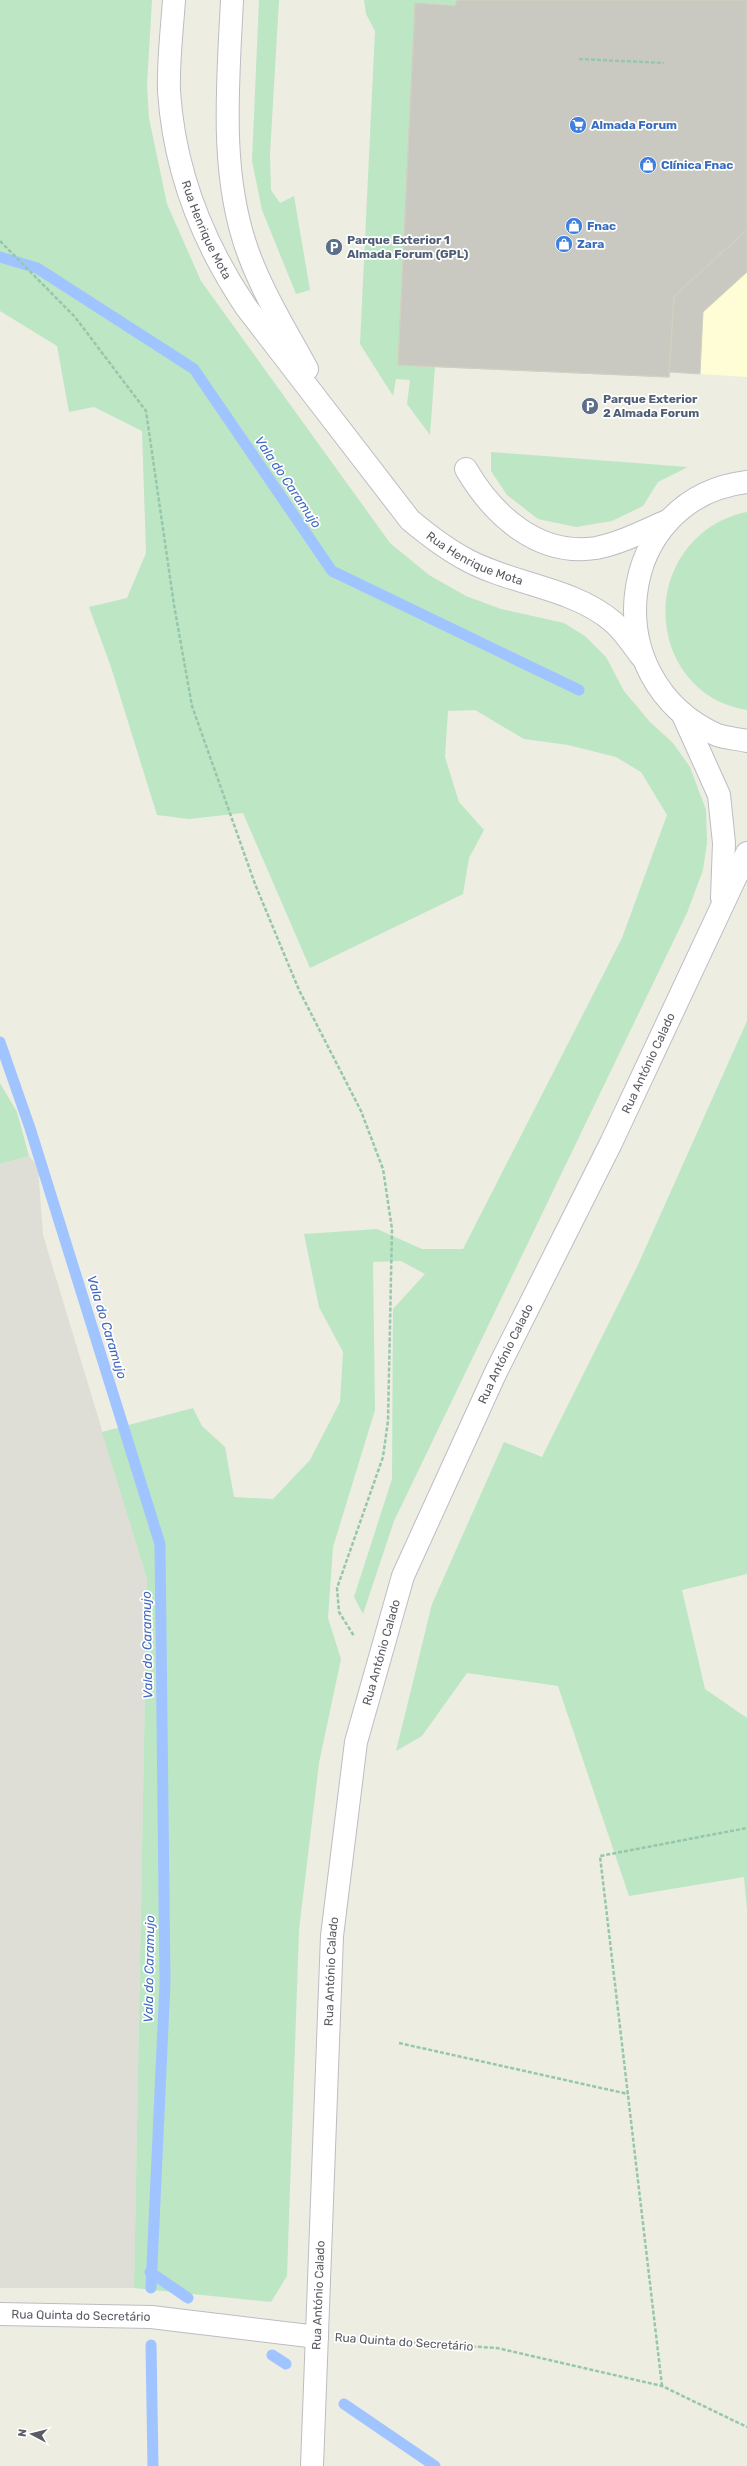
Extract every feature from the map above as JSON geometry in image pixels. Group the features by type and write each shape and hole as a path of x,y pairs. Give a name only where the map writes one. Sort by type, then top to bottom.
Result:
{"street":[{"name":"Rua Henrique Mota","path":"174,0 169,90 176,143 194,207 225,277 246,307 338,424 401,510 437,542 467,561 564,596 598,611 620,629 641,656"},
{"name":"Rua Henrique Mota","path":"232,0 228,93 230,159 234,200 241,230 250,256 273,306 338,424"},
{"path":"466,469 478,490 498,511 520,530 547,544 562,548 595,548 633,537 672,518 699,497 732,484 747,482"},
{"path":"672,518 653,542 636,584 634,622 641,656 660,691 682,715 718,735 747,741"},
{"name":"Rua António Calado","path":"682,715 719,795 724,843 721,908"},
{"name":"Rua António Calado","path":"312,2466 332,1936 356,1742 403,1576 485,1395 611,1143 747,853"},
{"name":"Rua Quinta do Secretário","path":"0,2314 151,2317 318,2337"}],"path":[{"path":"579,59 664,63"},
{"path":"0,241 75,317 146,411 174,605 192,706 255,884 299,990 362,1112 383,1169 392,1229 388,1421 383,1457 337,1588 339,1612 351,1634 381,1653"},
{"path":"662,2386 600,1856 747,1828"},
{"path":"399,2043 628,2094"},
{"name":"Rua Quinta do Secretário","path":"318,2337 497,2348 662,2386 747,2427"}],"shaded area":[{"path":"747,230 747,377 669,372"},
{"path":"29,1156 38,1167 43,1235 147,1579 134,2288 0,2288 0,1164"}],"green space":[{"path":"0,0 152,0 147,85 149,118 167,204 201,281 390,543 429,575 466,596 501,609 564,623 585,636 606,657 624,691 650,722 673,743 690,767 706,810 707,842 703,870 687,913 394,1521 363,1614 354,1597 392,1479 393,1309 425,1274 401,1261 373,1262 375,1410 333,1547 328,1618 341,1659 319,1763 299,1930 287,2276 271,2302 134,2288 147,1579 102,1432 193,1408 202,1426 225,1447 234,1497 273,1499 310,1460 340,1402 343,1352 319,1307 304,1234 377,1229 422,1249 463,1249 622,938 667,815 641,772 616,757 568,745 524,739 475,710 448,711 445,757 459,802 484,830 469,858 463,894 310,968 243,813 189,819 157,815 111,667 89,607 127,598 146,553 142,431 94,407 69,412 57,346 0,311"},
{"path":"259,0 279,0 270,154 271,190 280,203 294,196 310,290 296,294 262,210 252,161"},
{"path":"364,0 457,0 455,6 415,3 398,365 435,366 430,435 407,404 410,380 396,379 393,396 360,344 375,31 366,14"},
{"path":"491,452 688,467 658,482 643,506 612,521 576,527 538,519 507,495 491,471"},
{"path":"747,512 747,710 718,701 695,685 678,663 668,637 665,610 670,582 681,557 701,534 711,526 728,517"},
{"path":"747,1021 747,1574 682,1590 705,1689 747,1718 747,1909 744,1877 629,1896 558,1686 467,1673 422,1736 396,1751 432,1604 504,1442 542,1457 637,1267"},
{"path":"0,1083 17,1112 29,1156 0,1164"}],"building":[{"name":"Almada Forum","path":"457,0 747,0 747,230 674,296 669,377 398,365 415,3 455,6"},
{"name":"Almada Forum","path":"457,0 747,0 747,230 674,296 669,377 398,365 415,3 455,6"},
{"path":"747,230 747,272 703,312 700,374 669,372 674,296"}],"waterway":[{"name":"Vala do Caramujo","path":"0,257 37,268 194,369 332,571 579,690"},
{"name":"Vala do Caramujo","path":"0,1042 30,1128 160,1544 165,1983 151,2288"},
{"name":"Vala do Caramujo","path":"150,2272 188,2298"},
{"name":"Vala do Caramujo","path":"151,2345 153,2466"},
{"name":"Vala do Caramujo","path":"272,2355 286,2364"},
{"name":"Vala do Caramujo","path":"344,2404 435,2466"}],"place":[{"name":"Almada Forum","path":"578,125"},
{"name":"Clínica Fnac","path":"648,165"},
{"name":"Fnac","path":"574,226"},
{"name":"Zara","path":"564,244"},
{"name":"Parque Exterior 1 Almada Forum (GPL)","path":"334,247"},
{"name":"Parque Exterior 2 Almada Forum","path":"590,406"}]}
